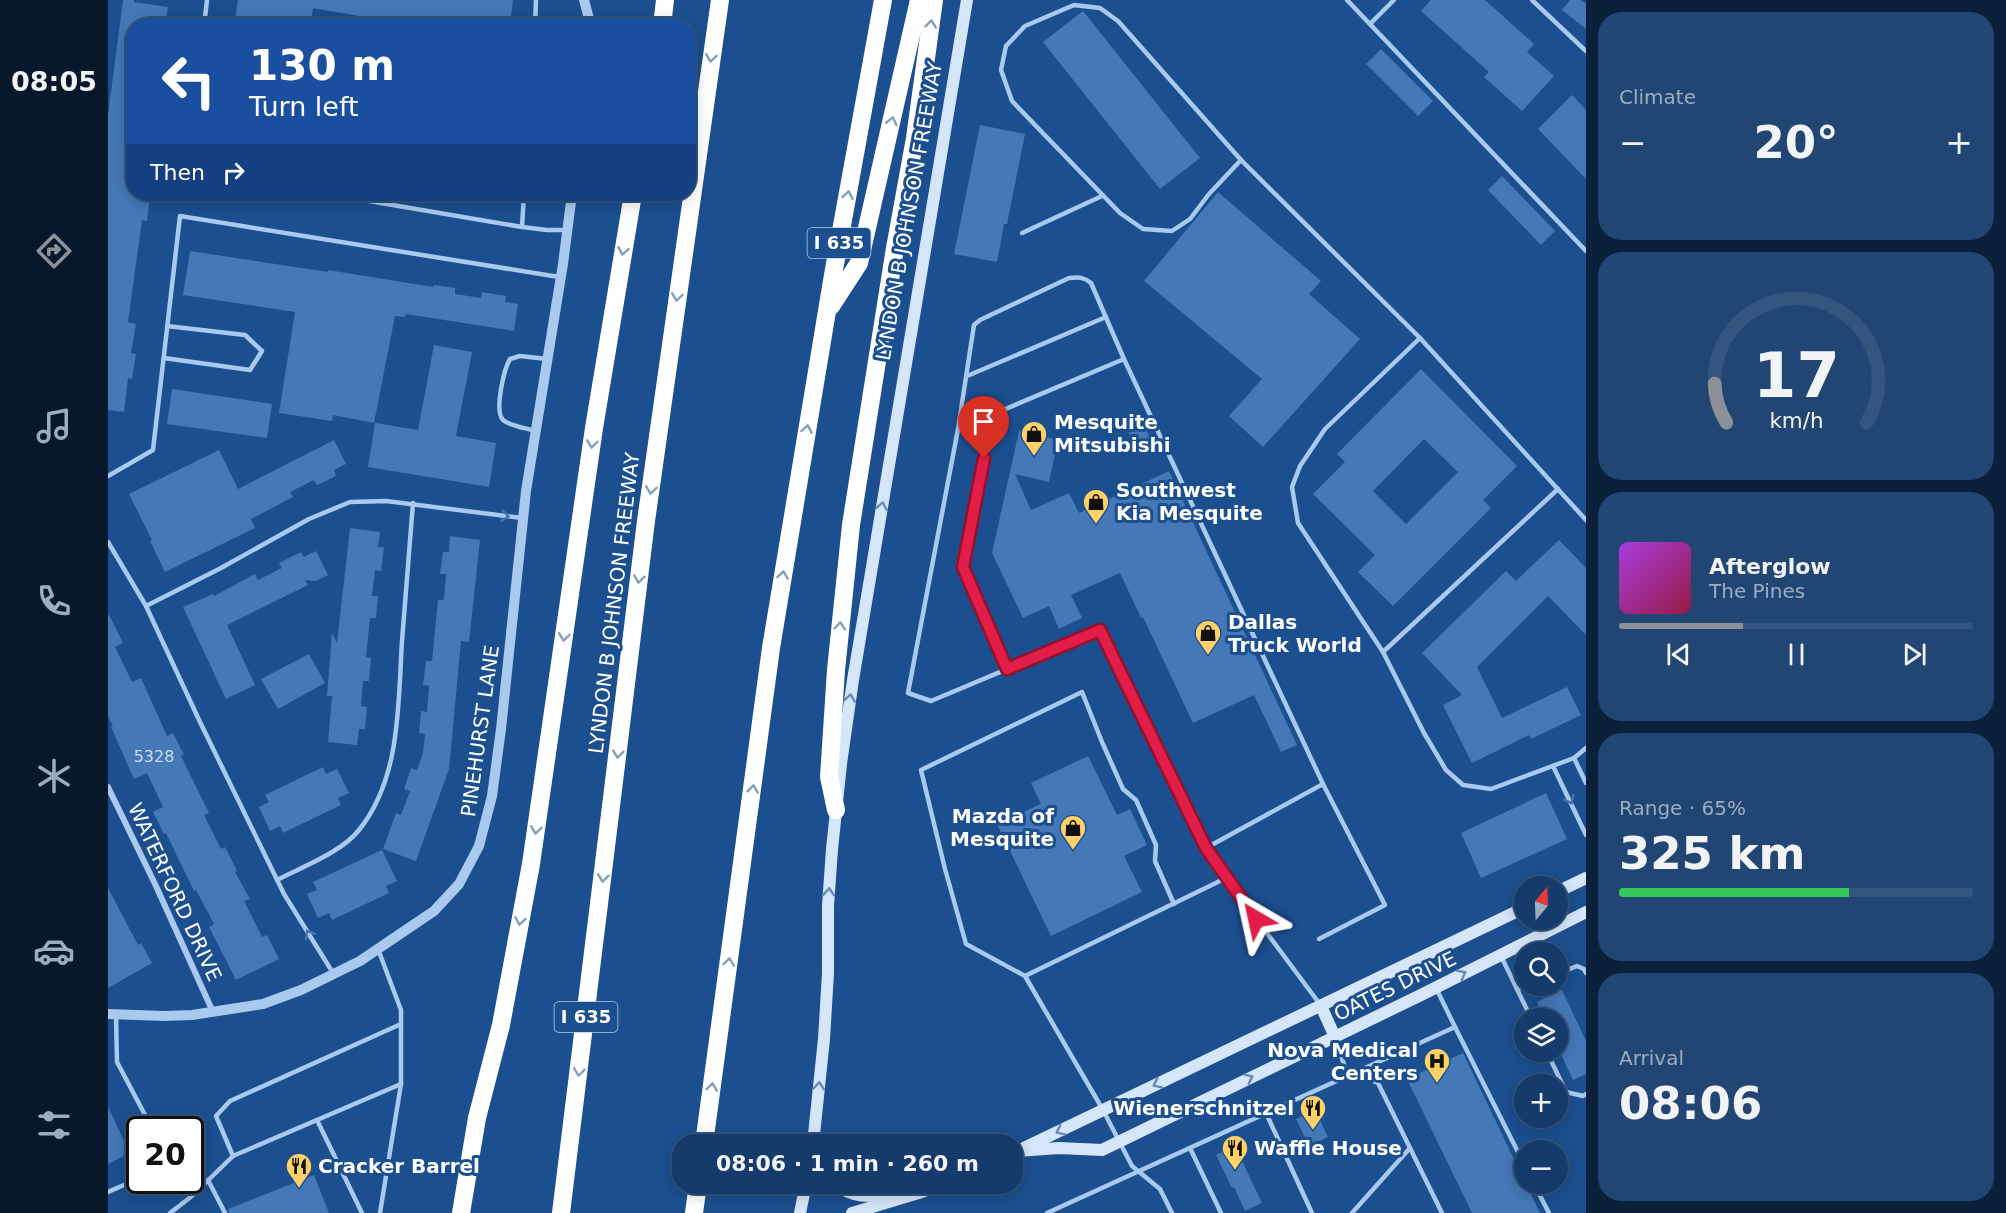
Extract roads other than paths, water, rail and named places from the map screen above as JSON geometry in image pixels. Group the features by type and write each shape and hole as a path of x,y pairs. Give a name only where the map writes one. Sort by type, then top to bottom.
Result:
{"highway":[{"path":"663,18 665,0"},
{"name":"LYNDON B JOHNSON FREEWAY","path":"696,163 720,0"},
{"name":"I 635","path":"705,1134 771,648 827,313 883,0"},
{"path":"827,313 859,263 919,0"},
{"path":"836,810 829,777 836,670 851,525 915,138 934,0"},
{"path":"461,1213 477,1118 501,1025 531,864 600,392 632,201"},
{"name":"LYNDON B JOHNSON FREEWAY","path":"561,1213 646,521 691,201"},
{"path":"694,1213 697,1194"}],"main road":[{"name":"LYNDON B JOHNSON FREEWAY","path":"814,1134 824,1039 828,973 828,906 836,810 853,680 967,0"},
{"path":"1568,887 1586,878"},
{"name":"OATES DRIVE","path":"1023,1151 1059,1148 1102,1150 1586,912"},
{"name":"OATES DRIVE","path":"1023,1148 1514,913"},
{"path":"1321,1006 1335,1037"},
{"path":"800,1213 804,1194"},
{"path":"853,1194 860,1197 897,1194"},
{"path":"852,1213 915,1194"}],"street":[{"path":"584,0 589,18"},
{"name":"PINEHURST LANE","path":"112,1014 164,1016 213,1012 262,1004 301,990 360,961 378,949 434,910 459,884 479,846 492,796 524,518 571,201"},
{"name":"WATERFORD DRIVE","path":"108,787 213,1012"}],"lane":[{"path":"205,18 207,0"},
{"path":"535,18 536,0"},
{"path":"1347,0 1586,251"},
{"path":"1370,24 1394,0"},
{"path":"1532,0 1586,51"},
{"path":"1241,160 1209,194 1190,219 1172,231 1143,229 1120,213 1012,101 1001,70 1006,46 1025,26 1074,5 1100,8 1118,21 1241,160 1420,338 1586,520"},
{"path":"1022,233 1102,195"},
{"path":"370,201 547,230 566,230"},
{"path":"522,226 524,201"},
{"path":"108,476 153,450 180,216 560,277"},
{"path":"1319,939 1385,905 1323,784 1124,359 1091,283 1086,278 1069,278 980,320 974,325 958,429 908,693 931,700 1100,630 1206,848 1321,1006"},
{"path":"967,376 1106,317"},
{"path":"164,358 250,370 262,351 246,335 167,326"},
{"path":"1420,338 1325,429 1300,466 1292,487 1298,523 1383,651 1424,733 1446,770 1463,785 1491,789 1574,759 1586,748"},
{"path":"536,431 501,418 499,411 505,367 510,359 520,356 547,359"},
{"path":"958,429 1124,359"},
{"path":"993,415 963,567 1007,669"},
{"path":"1383,651 1558,489"},
{"path":"146,606 309,519 350,502 412,503 524,518"},
{"path":"277,880 339,847 358,832 373,810 387,774 393,753 412,503"},
{"path":"108,542 146,606 200,723 284,894 333,974"},
{"path":"1172,1213 1160,1189 1132,1166 1103,1110 1025,976 966,944 921,770 1082,692 1123,789 1136,800 1156,845 1155,861 1174,904"},
{"path":"1574,759 1586,783"},
{"path":"1553,766 1586,835"},
{"path":"1206,848 1323,784"},
{"path":"1025,976 1226,878"},
{"path":"378,949 401,1010 400,1084 380,1213"},
{"path":"1501,955 1514,983"},
{"path":"1568,970 1577,966 1584,969 1586,973"},
{"path":"1436,987 1514,1144"},
{"path":"112,1014 117,1062 146,1116"},
{"path":"233,1156 216,1116 230,1101 401,1024"},
{"path":"1047,1213 1455,1026"},
{"path":"1335,1037 1346,1070 1378,1083 1442,1213"},
{"path":"108,1064 117,1062"},
{"path":"1552,1062 1566,1092 1583,1096 1586,1094"},
{"path":"171,1213 233,1156 400,1084"},
{"path":"1266,1113 1312,1213"},
{"path":"317,1120 362,1213"},
{"path":"1190,1148 1221,1213"},
{"path":"1352,1213 1410,1148"},
{"path":"208,1180 225,1213"},
{"path":"108,1192 126,1184"},
{"path":"1539,1194 1549,1213"}],"place":[{"name":"Mesquite Mitsubishi","path":"1034,457"},
{"name":"Southwest Kia Mesquite","path":"1096,525"},
{"name":"Dallas Truck World","path":"1208,656"},
{"name":"Mazda of Mesquite","path":"1073,851"},
{"name":"Nova Medical Centers","path":"1437,1084"},
{"name":"Wienerschnitzel","path":"1313,1131"},
{"name":"Waffle House","path":"1235,1171"},
{"name":"Cracker Barrel","path":"299,1189"}]}
